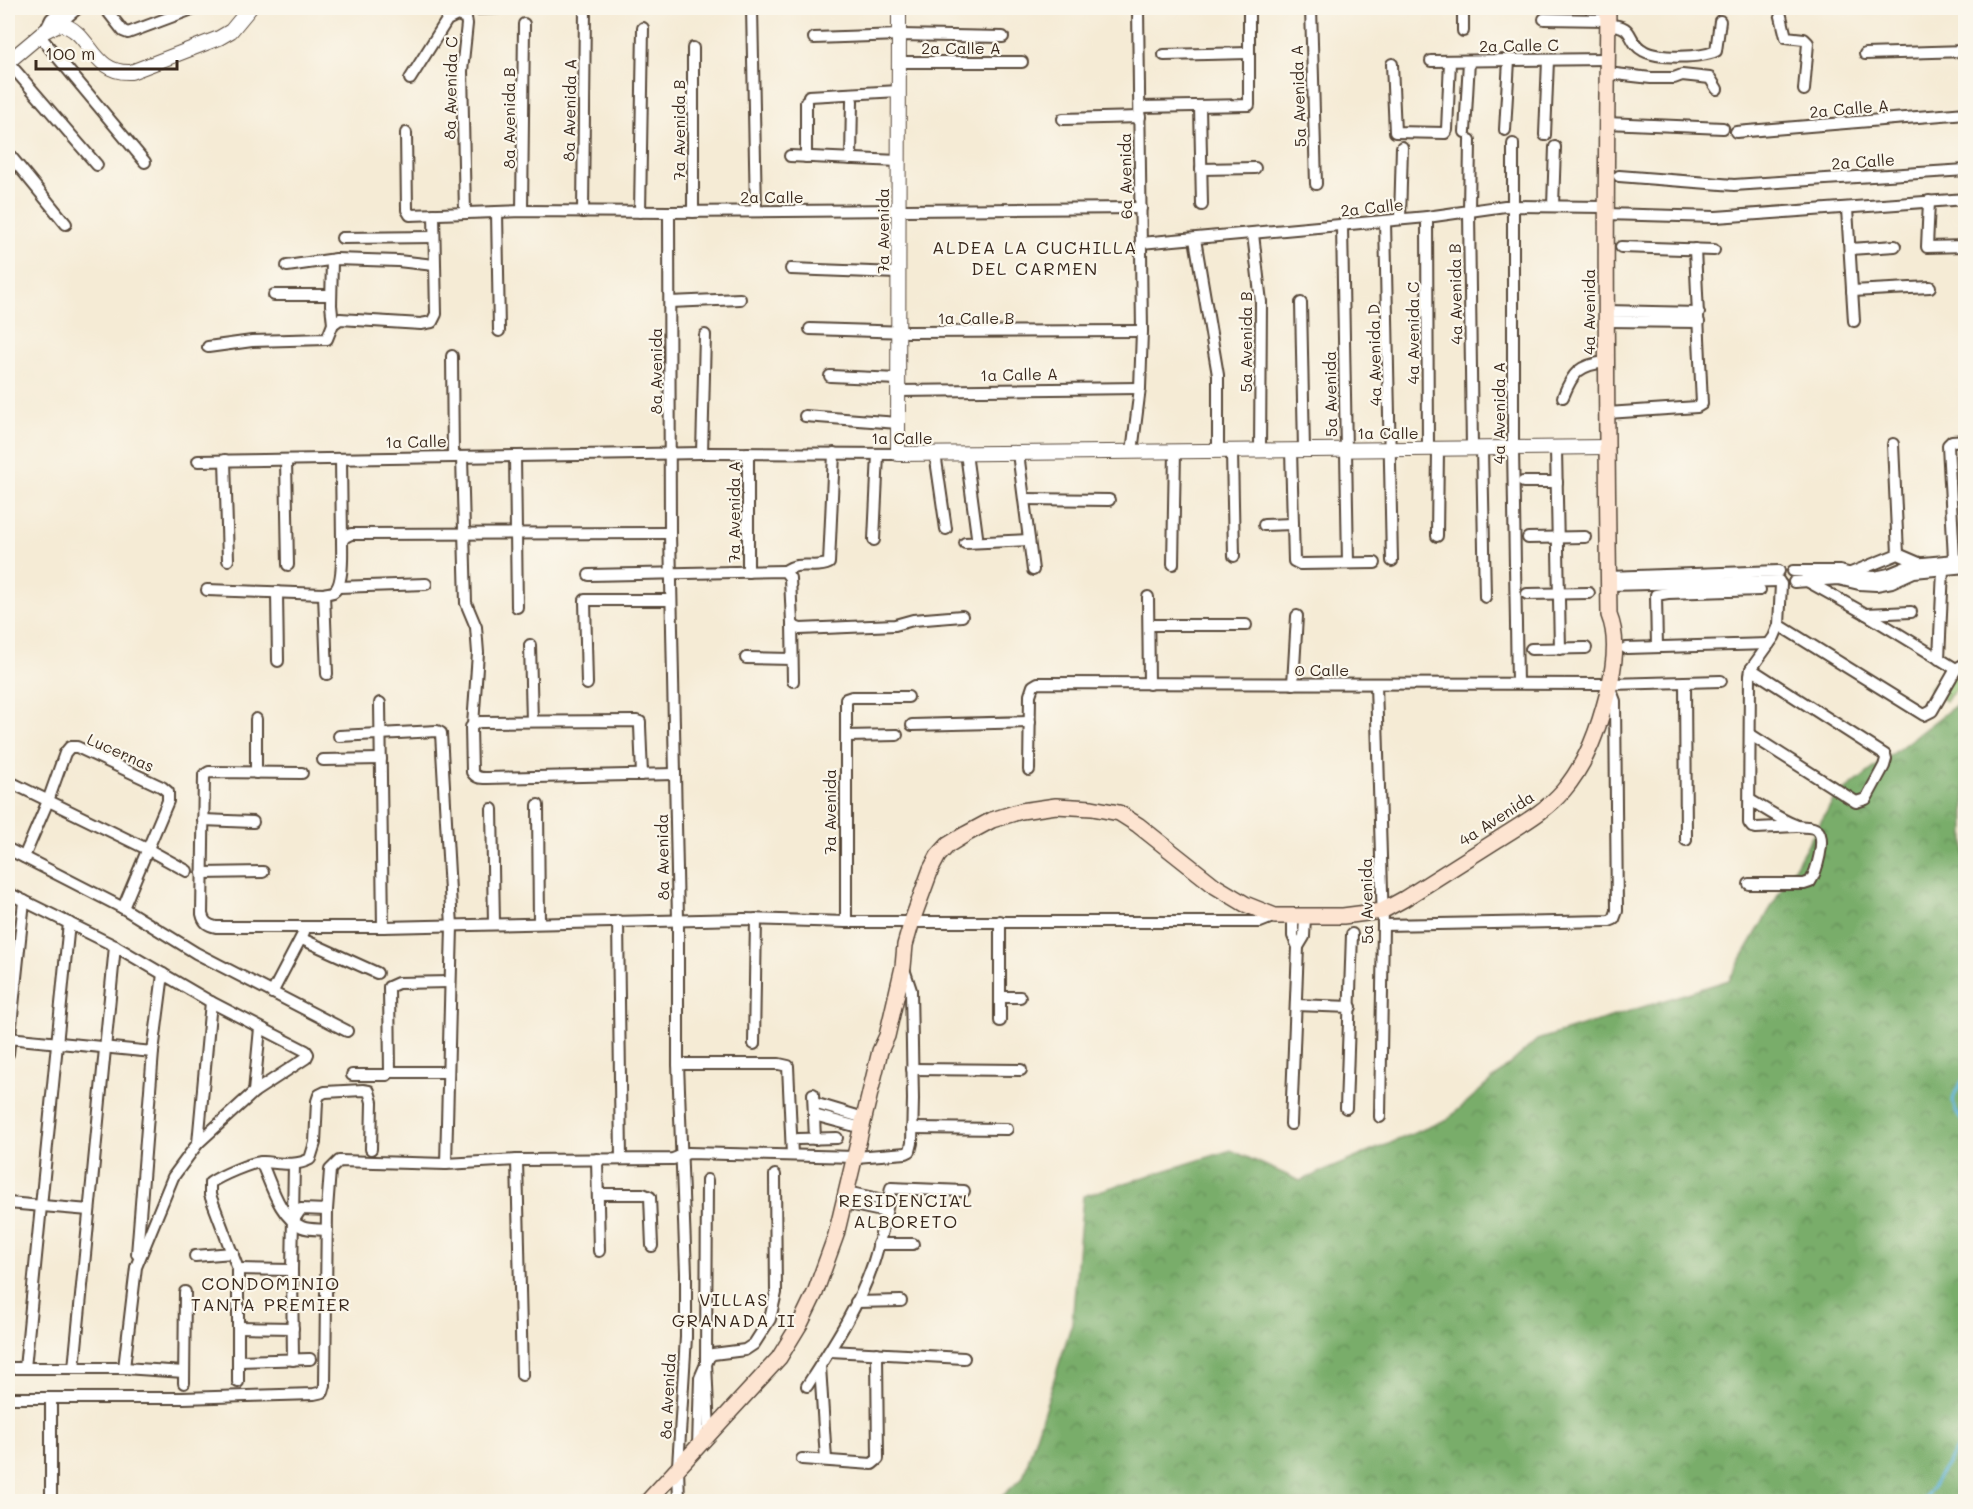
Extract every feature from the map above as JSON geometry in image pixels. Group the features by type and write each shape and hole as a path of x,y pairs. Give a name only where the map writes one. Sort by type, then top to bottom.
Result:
{"main road":[{"name":"4a Avenida","path":"1382,918 1554,800 1573,778 1602,717 1609,687 1614,645 1609,615 1606,362 1605,211 1608,18"},
{"path":"647,1502 779,1358 801,1322 825,1269 845,1198 880,1051 887,1036 912,921 931,869 948,844 992,820 1021,811 1056,806 1092,808 1119,813 1138,825 1215,886 1245,904 1275,916 1382,918"},
{"path":"880,1051 878,1033 894,965 905,945"}],"street":[{"path":"42,33 51,19 63,8"},
{"path":"78,8 59,24 42,33 8,62 97,165"},
{"path":"105,8 126,33 167,13 195,8"},
{"path":"59,24 74,29 98,61 116,71 131,72 219,38 231,31 250,8"},
{"path":"461,15 469,9 501,8"},
{"name":"8a Avenida A","path":"583,212 585,8"},
{"path":"752,8 756,211"},
{"name":"7a Avenida","path":"898,454 899,8"},
{"name":"6a Avenida","path":"1132,452 1140,388 1142,331 1138,8"},
{"path":"1063,119 1200,106 1249,105 1249,8"},
{"name":"5a Avenida A","path":"1311,8 1316,184"},
{"path":"1463,8 1463,31"},
{"path":"1779,8 1786,37 1804,39 1808,43 1804,90"},
{"name":"8a Avenida C","path":"410,79 447,20 461,15 466,18 462,71 465,213"},
{"path":"1544,19 1608,18 1627,29 1634,42 1643,51 1663,56 1708,54 1716,51 1720,21"},
{"name":"8a Avenida B","path":"522,211 524,24"},
{"path":"640,212 643,28"},
{"path":"42,33 145,162"},
{"path":"814,38 900,35 1003,37"},
{"name":"7a Avenida B","path":"693,48 693,212"},
{"path":"1865,54 1965,51"},
{"path":"1164,55 1249,53"},
{"path":"1505,130 1509,60"},
{"path":"1545,135 1548,60"},
{"name":"2a Calle C","path":"1431,61 1548,60 1607,66 1660,78 1674,78 1682,75 1702,76 1710,78 1717,89"},
{"path":"1392,64 1395,132 1445,134 1450,61"},
{"name":"4a Avenida B","path":"1469,61 1467,136 1469,212 1477,448 1485,597"},
{"name":"2a Calle A","path":"900,62 1022,62"},
{"path":"806,157 807,99 899,91"},
{"path":"851,159 852,101"},
{"path":"1200,106 1202,205"},
{"name":"2a Calle A","path":"1736,132 1965,113"},
{"path":"1606,123 1723,128"},
{"name":"2a Calle","path":"406,133 407,210 410,215 522,211 693,212 1141,208"},
{"name":"4a Avenida A","path":"1513,144 1513,448 1517,683"},
{"path":"1400,219 1402,147"},
{"path":"1554,206 1555,147"},
{"path":"8,153 66,224"},
{"path":"790,156 898,161"},
{"path":"1202,169 1255,168"},
{"name":"2a Calle","path":"1619,176 1734,185 1965,170"},
{"name":"2a Calle","path":"1141,243 1342,226 1514,205 1716,217 1965,200"},
{"path":"1929,201 1927,247 1965,246"},
{"path":"1847,209 1854,321"},
{"path":"497,212 500,331"},
{"name":"8a Avenida","path":"669,212 670,573 678,919 680,1156 686,1273 678,1466 680,1502"},
{"path":"333,324 340,319 351,318 421,324 432,322 436,318 434,214"},
{"name":"4a Avenida C","path":"1426,217 1437,536"},
{"name":"4a Avenida D","path":"1385,221 1392,561"},
{"name":"5a Avenida","path":"1342,226 1348,563"},
{"name":"5a Avenida B","path":"1253,234 1261,302 1260,450"},
{"path":"342,238 434,237"},
{"path":"1195,239 1218,375 1218,451"},
{"path":"1850,249 1895,246"},
{"path":"1621,247 1714,250"},
{"path":"1607,413 1697,407 1702,404 1695,249"},
{"path":"288,266 332,260 369,260 434,265"},
{"path":"208,346 252,341 327,339 333,324 332,260"},
{"path":"791,269 898,273"},
{"path":"1852,291 1930,287"},
{"path":"274,295 331,295"},
{"path":"670,302 740,299"},
{"path":"1300,303 1293,557 1296,563 1375,563"},
{"path":"1606,316 1699,317"},
{"name":"1a Calle B","path":"810,329 1142,331"},
{"path":"702,453 705,335"},
{"path":"452,356 464,533 466,603 476,627 478,652 473,725 470,731 472,772 477,777 675,774"},
{"path":"1563,397 1570,380 1579,370 1591,364 1606,362"},
{"name":"1a Calle A","path":"830,376 898,385 1140,388"},
{"path":"805,416 898,423"},
{"path":"1789,579 1840,571 1861,576 1882,576 1907,565 1960,559 1948,445 1952,441 1965,440"},
{"path":"1893,444 1898,554"},
{"name":"1a Calle","path":"198,461 702,453 898,454 1607,447"},
{"path":"1556,449 1560,649"},
{"path":"1173,564 1175,451"},
{"path":"1233,451 1234,556"},
{"name":"7a Avenida A","path":"748,453 748,572"},
{"path":"589,575 785,571 798,565 825,565 829,563 834,453"},
{"path":"934,453 946,529"},
{"path":"966,453 977,536"},
{"path":"1018,453 1033,570"},
{"path":"874,540 878,454"},
{"path":"515,456 517,607"},
{"path":"207,590 324,594 334,592 338,587 342,541 341,459"},
{"path":"225,460 228,560"},
{"path":"286,460 288,565"},
{"path":"1523,482 1557,482"},
{"path":"1024,499 1109,500"},
{"path":"1264,525 1293,524"},
{"path":"342,541 345,537 361,533 670,533"},
{"path":"1528,538 1586,537"},
{"path":"965,543 1029,540"},
{"path":"1851,573 1898,554 1919,563"},
{"path":"1609,581 1838,579 1876,585 1892,582 1914,572 1965,567"},
{"path":"1940,659 1943,569"},
{"path":"785,571 790,578 793,681"},
{"path":"1749,884 1804,884 1810,882 1818,867 1821,837 1819,831 1814,828 1796,826 1752,827 1749,823 1751,669 1779,625 1781,600 1789,579"},
{"path":"1779,625 1924,715 1932,711 1961,666 1940,659 1866,614 1789,579"},
{"path":"338,587 426,584"},
{"path":"1657,647 1656,595 1760,590"},
{"path":"277,592 279,661"},
{"path":"1527,594 1589,593"},
{"path":"324,594 327,674"},
{"path":"1148,597 1149,684"},
{"path":"587,684 585,600 671,600"},
{"path":"1866,614 1911,612"},
{"path":"792,623 795,627 800,628 834,628 895,625 913,620 962,616"},
{"path":"1293,684 1297,616"},
{"path":"1149,625 1246,625"},
{"path":"1626,648 1769,644"},
{"path":"530,645 532,721"},
{"path":"1531,649 1586,648"},
{"path":"746,658 792,659"},
{"path":"1751,669 1885,755 1886,762 1866,799 1856,802 1751,735"},
{"name":"0 Calle","path":"1030,722 1031,689 1038,683 1517,683 1609,687 1721,681"},
{"path":"1685,682 1686,840"},
{"name":"5a Avenida","path":"1376,684 1382,918 1380,1117"},
{"name":"4a Avenida","path":"1382,918 1609,921 1614,919 1617,911 1618,845 1615,701 1609,687"},
{"name":"7a Avenida","path":"846,922 846,699 852,697 908,698"},
{"path":"380,703 383,927"},
{"path":"256,719 256,773"},
{"path":"473,725 480,722 637,721 640,722 642,775"},
{"path":"912,725 1030,722 1029,770"},
{"path":"339,735 437,731 441,733 452,926 446,1164"},
{"path":"846,736 897,735"},
{"name":"Lucernas","path":"24,857 65,753 70,747 77,747 162,787 168,792 168,801 148,850"},
{"path":"323,760 381,759"},
{"path":"302,773 209,772 204,775 202,914 203,920 208,925 304,933 383,927 678,919 846,922 1260,922 1275,916"},
{"path":"14,784 187,871"},
{"path":"1750,800 1796,826"},
{"path":"538,806 539,923"},
{"path":"492,809 494,924"},
{"path":"203,820 253,822"},
{"path":"8,849 123,908 196,953 347,1031"},
{"path":"123,908 148,850"},
{"path":"202,873 263,872"},
{"path":"8,892 115,946 211,1002 308,1054 306,1058 254,1092 198,1143 173,1178 136,1267"},
{"path":"8,1054 24,901"},
{"path":"1291,1124 1299,947 1304,937 1299,917"},
{"path":"754,1044 756,919"},
{"path":"618,921 621,1159"},
{"path":"1000,921 1000,1021"},
{"path":"25,1368 69,923"},
{"path":"304,933 377,973"},
{"path":"272,993 304,933"},
{"path":"1347,1108 1352,934"},
{"path":"74,1368 115,946"},
{"path":"8,1398 217,1398 322,1392 325,1385 327,1210 330,1170 339,1161 446,1164 517,1160 673,1159 688,1153 856,1157 906,1153 912,1148 911,990 903,967"},
{"path":"124,1368 136,1267 153,1052 163,974"},
{"path":"390,1072 389,987 398,983 450,982"},
{"path":"1000,997 1020,997"},
{"path":"198,1143 211,1002"},
{"path":"1296,1005 1351,1007"},
{"path":"254,1092 260,1028"},
{"path":"8,1038 153,1052"},
{"path":"678,1064 779,1064 788,1066 792,1155"},
{"path":"912,1069 1021,1070"},
{"path":"352,1075 387,1075 390,1072 448,1072"},
{"path":"238,1382 238,1269 210,1195 210,1183 222,1175 261,1162 294,1164 310,1159 314,1151 317,1101 319,1095 325,1092 369,1091 372,1102 371,1149"},
{"path":"814,1139 814,1104 863,1123"},
{"path":"912,1128 1007,1129"},
{"path":"798,1139 837,1138"},
{"path":"517,1160 522,1375"},
{"path":"597,1160 599,1251"},
{"path":"261,1162 283,1210 293,1221 304,1228 327,1230"},
{"path":"293,1360 294,1164"},
{"path":"698,1446 698,1394 700,1378 706,1362 713,1353 745,1350 754,1344 770,1319 776,1293 775,1175"},
{"path":"707,1180 706,1362 709,1433"},
{"path":"807,1386 830,1351 872,1266 891,1188 964,1191"},
{"path":"598,1194 643,1194 650,1197 652,1246"},
{"path":"845,1198 887,1207"},
{"path":"8,1203 89,1210"},
{"path":"293,1221 301,1209 327,1210"},
{"path":"879,1244 914,1244"},
{"path":"195,1256 233,1253"},
{"path":"238,1269 292,1270"},
{"path":"8,1368 124,1368 184,1377 185,1292"},
{"path":"856,1302 901,1301"},
{"path":"238,1327 293,1328"},
{"path":"830,1351 964,1358"},
{"path":"802,1459 872,1464 878,1459 877,1353"},
{"path":"239,1361 310,1359"},
{"path":"820,1366 826,1460"},
{"path":"51,1398 51,1502"}],"green space":[{"path":"1948,667 1965,680 1945,701 1929,689"},
{"path":"1965,698 1965,1501 996,1502 1023,1477 1072,1323 1083,1196 1231,1150 1300,1181 1448,1119 1537,1040 1729,980 1834,799"}],"waterway":[{"path":"1966,1076 1953,1100 1956,1111 1966,1124"},
{"path":"1922,1502 1966,1435"}],"district":[{"name":"ALDEA LA CUCHILLA DEL CARMEN","path":"1035,257"},
{"name":"RESIDENCIAL ALBORETO","path":"906,1210"},
{"name":"CONDOMINIO TANTA PREMIER","path":"271,1293"},
{"name":"VILLAS GRANADA II","path":"734,1309"}]}
